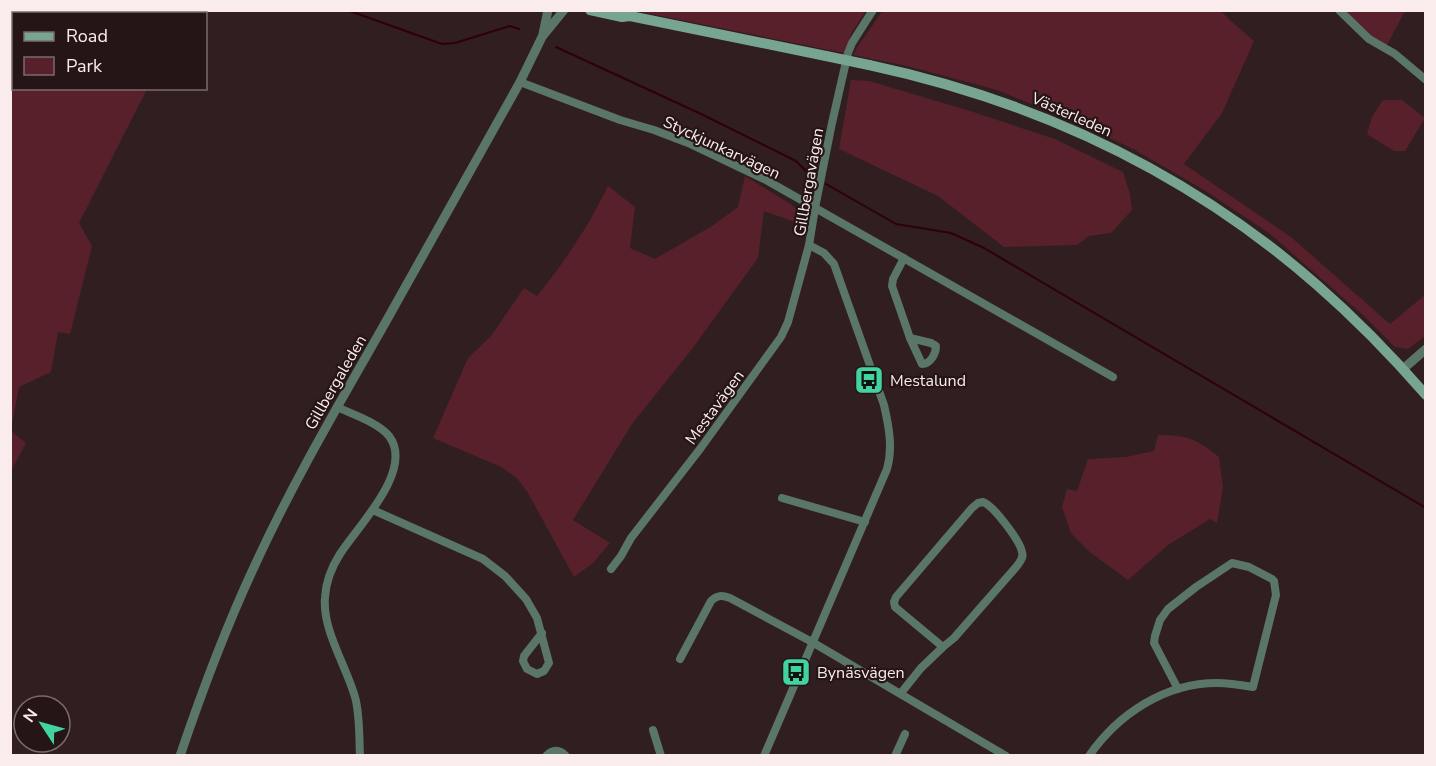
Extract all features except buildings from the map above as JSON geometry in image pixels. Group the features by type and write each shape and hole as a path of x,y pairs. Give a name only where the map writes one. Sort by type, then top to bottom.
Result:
{"main road":[{"name":"Västerleden","path":"590,10 622,17 626,13 934,80 1020,108 1076,131 1151,168 1227,215 1290,262 1357,321 1425,395"}],"street":[{"name":"Gillbergaleden","path":"542,37 548,10"},
{"name":"Gillbergaleden","path":"180,756 201,694 255,564 306,463 520,82 542,37 564,10"},
{"name":"Gillbergavägen","path":"764,756 890,460 888,422 884,405 834,264 824,253 809,245 814,208 848,53 873,10"},
{"path":"1339,10 1369,39 1395,54 1425,81"},
{"name":"Styckjunkarvägen","path":"520,82 688,143 766,180 1113,376"},
{"name":"Mestavägen","path":"611,569 631,538 700,449 781,337 788,322 809,245"},
{"path":"904,258 892,285 910,338"},
{"path":"1403,369 1425,349"},
{"path":"338,407 381,428 393,444 396,456 389,481 373,510 333,565 328,576 324,600 327,620 356,698 360,756"},
{"path":"782,498 865,522"},
{"path":"901,693 921,668 954,638 1017,566 1022,557 1022,551 1001,518 993,508 983,502 972,508 899,593 894,602 895,607 943,647"},
{"path":"373,510 483,559 505,576 526,599 537,618 542,633 549,663 544,671 537,674 527,669 523,661 524,656 542,633"},
{"path":"1089,756 1108,732 1133,710 1157,696 1194,685 1233,683 1253,687 1276,595 1272,579 1249,567 1232,563 1196,586 1165,612 1160,620 1154,643 1178,689"},
{"path":"680,659 711,601 722,595 812,642 1006,756"},
{"path":"653,730 661,756"},
{"path":"895,756 905,734"},
{"path":"546,756 557,750 562,751 566,756"}],"green space":[{"path":"11,10 100,11 12,12 12,90 146,91 79,223 92,246 70,334 58,332 51,372 19,387 11,430"},
{"path":"866,10 852,32 844,53 636,11"},
{"path":"883,10 1221,11 1254,41 1222,113 1184,164 1291,237 1390,324 1425,295 1425,336 1408,349 1395,347 1364,316 1269,233 1204,190 1133,149 1069,119 997,90 907,66 853,55"},
{"path":"1342,11 1405,11 1387,45 1370,36"},
{"path":"851,80 869,81 1055,139 1123,172 1132,210 1111,233 1089,236 1077,245 1004,247 938,196 839,149"},
{"path":"1383,100 1402,100 1425,118 1405,151 1394,151 1367,134 1372,117"},
{"path":"745,176 792,205 801,215 806,226 764,211 758,258 692,349 632,424 573,520 610,543 593,563 574,577 528,493 517,478 501,467 433,438 468,358 491,336 524,288 537,296 576,243 608,186 635,207 630,248 655,259 712,226 738,207"},
{"path":"11,431 26,443 11,471"},
{"path":"1158,435 1191,439 1219,457 1223,487 1217,523 1210,519 1168,545 1128,580 1091,553 1071,533 1062,507 1067,489 1077,491 1088,459 1126,457 1154,451"}],"waterway":[{"path":"347,10 442,44 455,43 510,26 519,29"},
{"path":"556,47 796,161 813,178"},
{"path":"826,184 896,224 951,233 984,248 1426,508"}],"place":[{"name":"Mestalund","path":"869,380"},
{"name":"Bynäsvägen","path":"796,672"}]}
